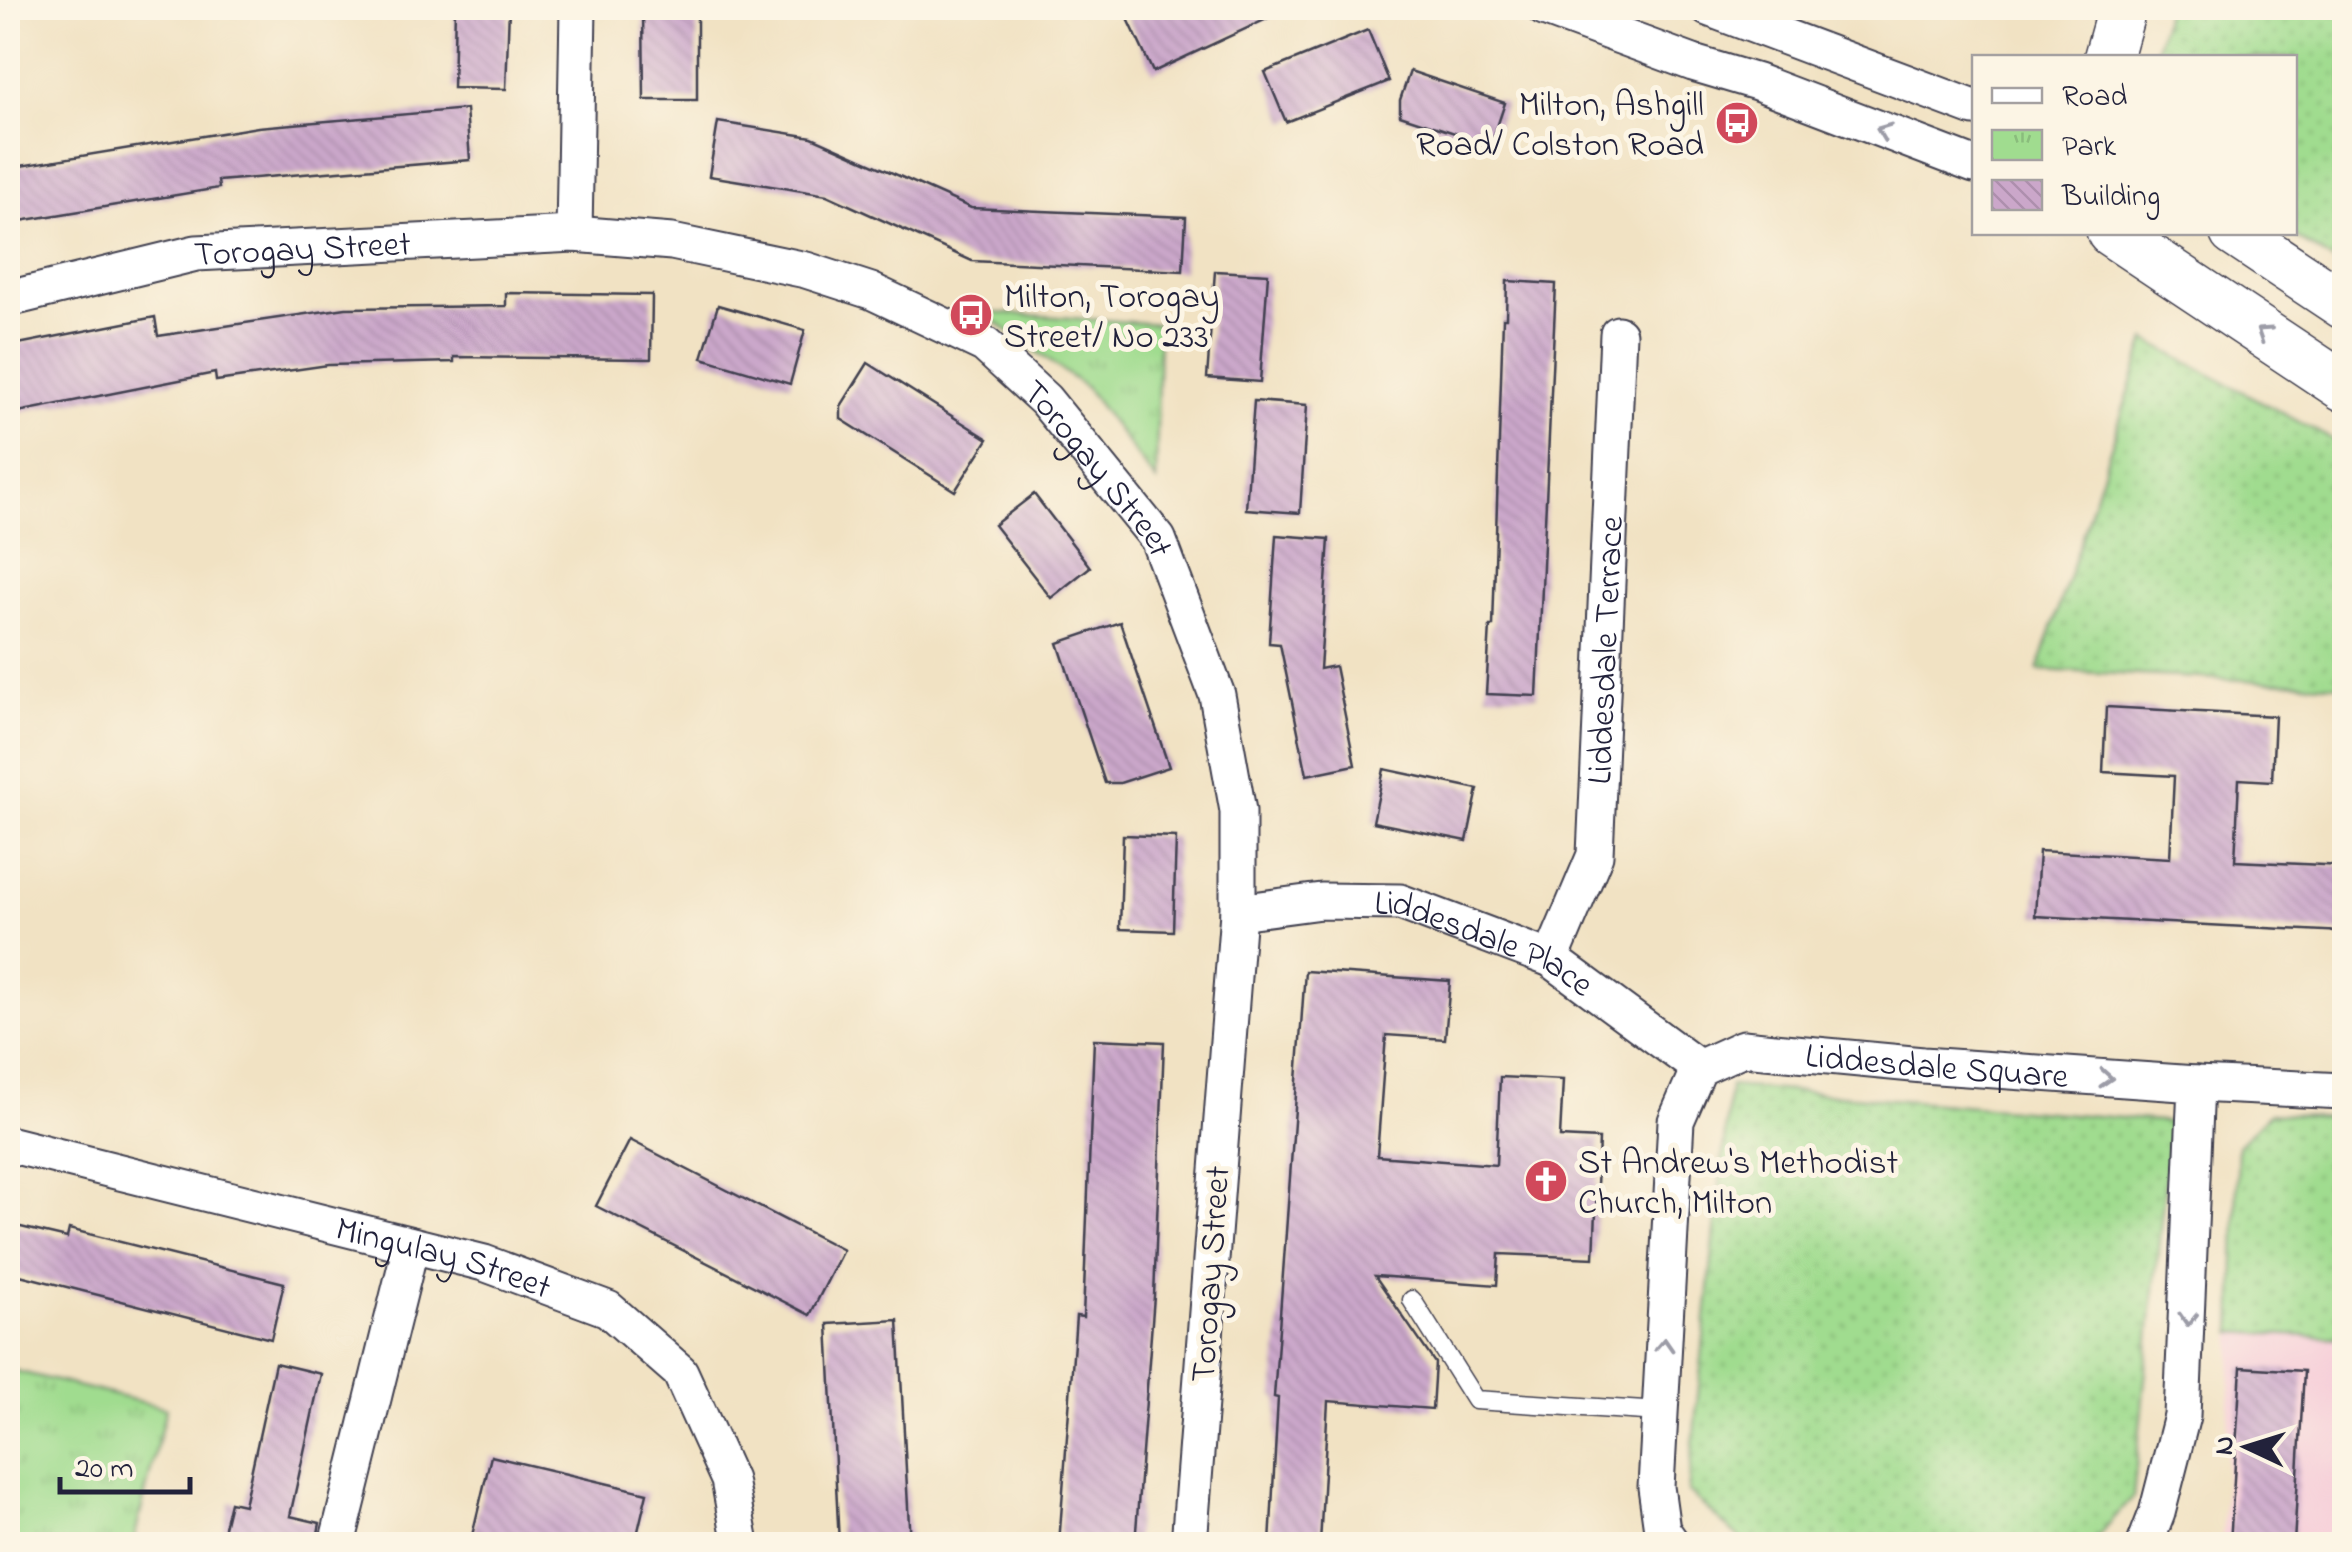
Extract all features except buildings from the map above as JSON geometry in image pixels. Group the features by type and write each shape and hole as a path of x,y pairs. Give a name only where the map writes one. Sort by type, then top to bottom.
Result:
{"street":[{"path":"574,234 578,8"},
{"path":"1544,8 1693,64 1757,82 1972,165"},
{"path":"1708,8 1972,107"},
{"path":"2109,55 2122,8"},
{"name":"Torogay Street","path":"8,299 196,253 574,234 672,242 806,270 870,291 984,345 1044,400 1158,539 1217,695 1238,811 1238,912 1189,1544"},
{"path":"2117,235 2344,386"},
{"path":"2239,235 2344,305"},
{"name":"Liddesdale Terrace","path":"1551,959 1595,855 1618,334"},
{"name":"Liddesdale Place","path":"1238,912 1321,902 1400,902 1551,959 1699,1068"},
{"name":"Liddesdale Square","path":"1699,1068 1743,1048 1924,1065 2344,1091"},
{"path":"1672,1544 1662,1530 1656,1487 1676,1120 1699,1068"},
{"path":"2144,1544 2182,1416 2196,1084"},
{"name":"Mingulay Street","path":"8,1144 484,1263 608,1309 680,1372 729,1480 742,1544"},
{"path":"337,1544 411,1245"}],"lane":[{"path":"1412,1300 1475,1400 1660,1412"}],"shaded area":[{"path":"2233,1332 2344,1338 2344,1544 2222,1544"}],"green space":[{"path":"2166,8 2344,8 2344,268 2292,235 2297,235 2297,55 2154,55"},
{"path":"982,312 1159,324 1156,481 1085,387"},
{"path":"2146,340 2344,446 2344,685 2038,670"},
{"path":"1730,1086 2171,1122 2133,1497 2091,1544 1746,1544 1688,1492"},
{"path":"2270,1113 2344,1118 2344,1338 2233,1332 2238,1145"},
{"path":"8,1369 166,1408 133,1544 8,1544"}],"place":[{"name":"Milton, Ashgill Road/ Colston Road","path":"1737,123"},
{"name":"Milton, Torogay Street/ No 233","path":"971,315"},
{"name":"St Andrew's Methodist Church, Milton","path":"1546,1181"}]}
